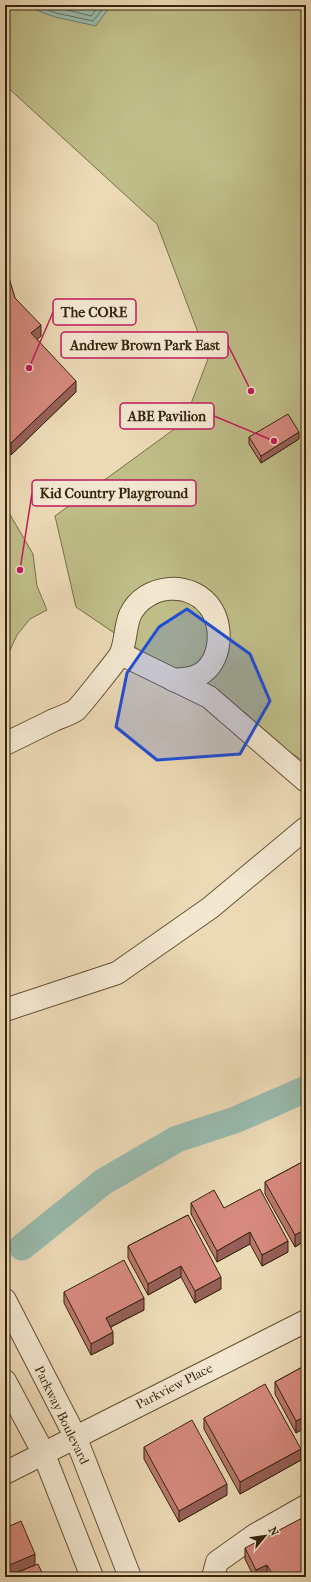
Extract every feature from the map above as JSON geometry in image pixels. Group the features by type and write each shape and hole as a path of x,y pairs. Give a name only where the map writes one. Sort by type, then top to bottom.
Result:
{"street":[{"path":"5,744 76,709 121,654 130,615 137,605 145,597 155,591 167,588 178,588 190,591 209,605 219,626 220,638 212,661 205,670 195,676 173,680"},
{"path":"121,654 209,697 306,781"},
{"path":"5,1010 117,973 210,908 306,828"},
{"name":"Parkway Boulevard","path":"5,1300 75,1436 130,1577"},
{"name":"Parkview Place","path":"5,1473 43,1452 306,1321"},
{"path":"5,1381 43,1452 92,1577"},
{"path":"213,1577 217,1562 255,1535 306,1506"}],"highlighted area":[{"path":"187,609 250,654 270,701 240,754 157,760 116,727 127,673 159,627"}],"shaded area":[{"path":"5,5 306,5 306,763 76,607 55,516 184,422 208,359 157,224 5,85"},
{"path":"5,506 33,554 37,586 47,610 30,619 17,635 5,661"}],"water":[{"path":"22,5 111,5 96,26 55,17"}],"building":[{"path":"5,269 7,271 15,298 41,325 31,333 76,381 11,443 5,438"},
{"path":"288,414 299,432 261,456 249,437"},
{"path":"306,1160 306,1229 295,1235 265,1182"},
{"path":"260,1189 288,1241 262,1255 250,1232 217,1251 191,1203 214,1190 224,1208"},
{"path":"188,1215 221,1277 195,1291 181,1266 148,1284 128,1246"},
{"path":"124,1260 144,1298 106,1318 113,1332 91,1344 64,1292"},
{"path":"306,1365 306,1416 296,1421 275,1382"},
{"path":"265,1384 301,1449 240,1482 204,1418"},
{"path":"192,1420 227,1484 179,1511 144,1447"},
{"path":"306,1516 306,1577 274,1577 267,1565 256,1570 245,1548"},
{"path":"21,1521 35,1554 5,1567 5,1528"},
{"path":"38,1564 44,1577 6,1577"}],"waterway":[{"path":"22,1247 103,1182 177,1139 235,1120 306,1089"}],"place":[{"name":"The CORE","path":"29,368"},
{"name":"Andrew Brown Park East","path":"251,391"},
{"name":"ABE Pavilion","path":"274,441"},
{"name":"Kid Country Playground","path":"20,570"}]}
